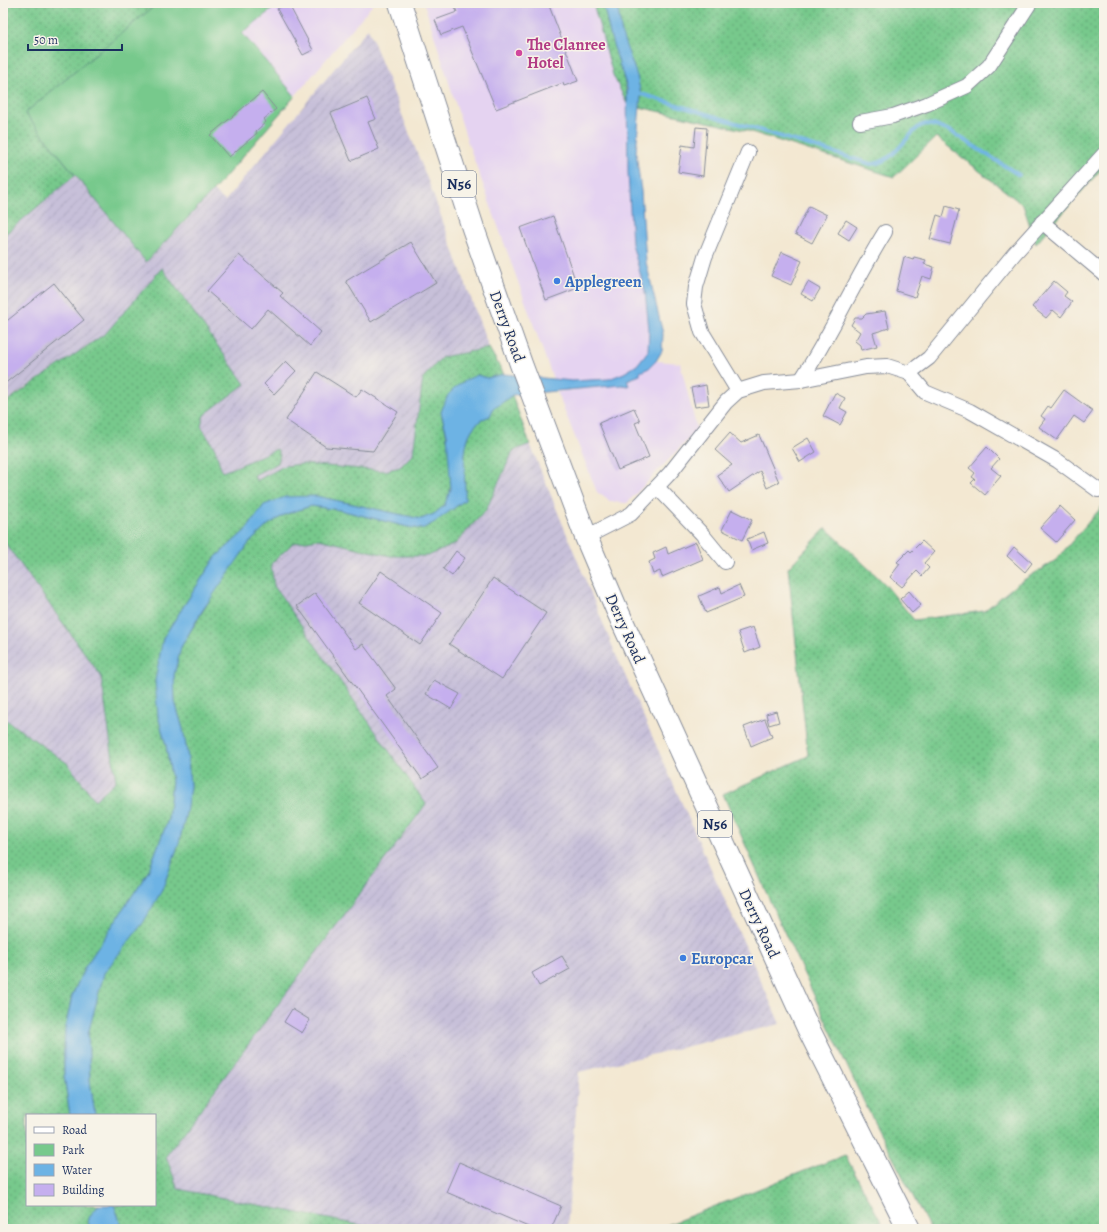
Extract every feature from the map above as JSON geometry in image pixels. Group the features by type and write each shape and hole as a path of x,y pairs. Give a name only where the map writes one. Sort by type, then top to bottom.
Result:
{"main road":[{"name":"Derry Road","path":"400,3 473,228 521,364 586,537 617,610 808,1028 909,1229"}],"street":[{"path":"860,122 893,116 927,104 967,86 989,66 1030,3"},
{"path":"738,391 702,332 694,304 696,287 705,257 748,152"},
{"path":"909,373 929,358 1042,222 1104,154"},
{"path":"1042,222 1104,274"},
{"path":"801,380 817,356 860,272 885,232"},
{"path":"586,537 631,514 657,488 726,402 738,391 764,383 801,380 866,367 887,366 909,373 925,392 970,411 1058,461 1098,490"},
{"path":"657,488 702,534 725,562"}],"shaded area":[{"path":"280,3 374,3 295,96 242,33"},
{"path":"424,3 593,3 613,75 627,104 628,172 632,244 645,291 649,329 648,351 637,365 624,373 609,379 572,381 553,379 467,140"},
{"path":"368,28 430,186 489,348 442,357 413,454 400,467 385,471 303,464 284,466 256,481 253,459 241,467 222,472 215,449 201,426 204,415 244,384 162,269 106,333 3,403 3,236 75,175 146,262 213,191 225,201"},
{"path":"656,361 680,363 697,430 627,503 611,502 597,492 557,392 622,385 628,386 627,381 640,375 639,372 649,368"},
{"path":"530,444 616,655 780,1024 579,1072 567,1229 379,1229 178,1189 166,1156 426,804 274,586 271,564 293,543 319,539 390,556 428,556 455,544 486,510 513,451"},
{"path":"3,540 101,676 116,781 95,800 67,763 6,720 3,721"}],"green space":[{"path":"3,3 158,3 25,113 75,175 3,236"},
{"path":"158,3 280,3 242,33 295,96 213,191 146,262 25,113"},
{"path":"593,3 603,3 624,79 627,104 613,75"},
{"path":"617,3 1104,3 1104,166 1036,244 1023,205 936,137 894,177 748,131 639,107 638,88 634,70 621,34"},
{"path":"162,268 245,384 204,415 201,426 215,449 222,472 277,449 280,455 278,463 254,475 256,481 284,466 303,464 385,471 400,467 413,454 423,378 442,357 489,348 504,374 487,378 477,375 441,412 446,433 451,474 448,498 443,507 438,511 421,519 316,496 264,505 247,529 215,558 163,638 158,716 166,745 172,782 168,820 148,872 85,967 72,996 65,1030 64,1050 64,1075 70,1114 26,1114 26,1206 98,1206 90,1216 88,1222 91,1229 3,1229 3,721 6,720 67,763 95,800 116,781 101,676 3,540 3,404 106,333"},
{"path":"512,395 530,444 513,451 486,510 455,544 428,556 390,556 319,539 293,543 271,564 274,586 426,804 166,1156 178,1189 379,1229 123,1229 114,1206 156,1206 156,1114 95,1114 90,1081 88,1034 104,972 162,890 179,843 190,786 188,758 183,729 175,702 174,675 181,647 223,578 249,543 269,524 286,514 311,506 340,510 408,527 422,529 464,500 464,464 467,440 472,430 479,422 490,416 494,407"},
{"path":"1104,504 1104,1229 930,1229 864,1102 773,908 723,794 808,756 788,568 826,528 885,584 914,620 984,611 1017,584 1056,560"},
{"path":"845,1155 885,1229 657,1229"}],"water":[{"path":"603,3 617,3 622,35 637,76 641,94 636,152 641,191 646,262 663,334 662,351 656,361 649,368 640,372 640,375 627,380 629,386 622,385 512,395 498,406 494,407 490,416 479,422 472,430 467,440 464,464 465,500 435,522 422,529 408,527 340,510 311,506 286,514 269,524 249,543 202,611 181,647 174,675 175,702 183,729 188,758 190,786 179,843 162,890 143,923 104,973 88,1034 90,1081 95,1114 70,1114 64,1075 64,1050 65,1030 72,996 85,967 148,872 168,820 172,782 166,745 158,716 155,681 163,638 215,558 247,529 264,505 285,497 316,496 421,519 434,514 444,506 451,489 447,434 441,412 448,395 456,387 477,375 487,378 504,374 572,381 609,379 624,373 637,365 648,351 649,329 645,291 632,244 628,172 627,88 611,38"},
{"path":"98,1206 114,1206 123,1229 91,1229 88,1222 90,1216"}],"building":[{"path":"288,3 313,50 303,55 277,9"},
{"name":"The Clanree Hotel","path":"460,3 548,3 578,81 564,86 563,83 496,109 462,27 441,35 435,20 457,12 454,5"},
{"path":"262,92 276,109 264,119 266,122 256,131 257,133 229,157 210,135"},
{"path":"367,98 376,119 368,122 379,149 351,161 331,113"},
{"path":"696,127 707,128 703,176 678,172 682,145 694,147"},
{"path":"809,206 827,215 812,243 795,234"},
{"path":"946,206 959,210 950,244 930,239 937,215 943,217"},
{"path":"553,216 578,288 546,300 520,228"},
{"path":"846,220 857,227 849,240 838,233"},
{"path":"411,242 436,283 371,322 346,281"},
{"path":"782,252 802,261 791,285 771,276"},
{"path":"239,255 283,293 280,296 321,332 310,346 268,309 251,329 207,291"},
{"path":"904,257 913,260 914,257 926,260 924,264 934,267 931,279 922,276 915,297 896,291"},
{"path":"1054,281 1067,292 1064,296 1072,302 1061,317 1053,310 1046,318 1032,307"},
{"path":"808,282 820,289 813,301 801,294"},
{"path":"54,283 84,320 3,385 3,324"},
{"path":"885,311 889,328 873,333 877,346 861,350 860,345 855,341 860,332 851,325 855,318 862,318 866,314"},
{"path":"286,361 296,371 274,394 264,384"},
{"path":"317,372 356,397 362,389 398,412 373,451 326,447 286,420"},
{"path":"706,385 709,405 695,407 691,388"},
{"path":"1064,390 1093,411 1084,423 1074,416 1057,440 1039,427 1045,419 1041,416 1048,406 1051,408"},
{"path":"835,393 845,398 840,408 847,412 840,425 823,416"},
{"path":"634,408 640,421 635,423 649,457 618,470 599,423"},
{"path":"730,433 741,443 759,435 779,482 767,488 760,471 729,492 717,475 732,465 715,450"},
{"path":"808,438 816,452 800,462 792,448"},
{"path":"987,447 999,459 991,468 1001,476 985,495 971,483 975,479 972,477 975,473 969,468"},
{"path":"1060,506 1075,520 1056,542 1040,528"},
{"path":"732,510 752,520 742,540 722,530"},
{"path":"764,532 768,543 751,550 747,539"},
{"path":"922,541 934,552 924,563 929,568 922,576 917,571 902,587 890,577 900,564 897,562 909,550 911,552"},
{"path":"696,542 703,559 662,577 660,571 653,574 649,562 655,559 653,553 666,547 668,554"},
{"path":"1014,547 1032,563 1025,572 1007,556"},
{"path":"456,551 465,558 452,576 443,569"},
{"path":"381,571 442,613 420,645 359,603"},
{"path":"493,578 546,613 502,679 449,644"},
{"path":"739,585 744,597 706,613 699,596 720,587 722,593"},
{"path":"909,591 921,605 912,613 900,599"},
{"path":"315,593 356,649 363,644 396,689 387,696 438,768 422,779 297,606"},
{"path":"753,627 760,647 745,653 738,632"},
{"path":"434,680 460,694 451,709 426,694"},
{"path":"776,711 779,722 769,725 766,714"},
{"path":"765,719 772,737 751,746 744,727"},
{"path":"562,956 570,969 539,986 532,973"},
{"path":"292,1009 310,1020 302,1033 284,1022"},
{"path":"459,1162 561,1206 551,1229 533,1229 446,1192"}],"waterway":[{"path":"641,94 871,164 878,163 892,155 920,126 926,124 933,125 950,131 1019,175"}],"place":[{"name":"The Clanree Hotel","path":"519,53"},
{"name":"Applegreen","path":"557,281"},
{"name":"Europcar","path":"683,958"}]}
